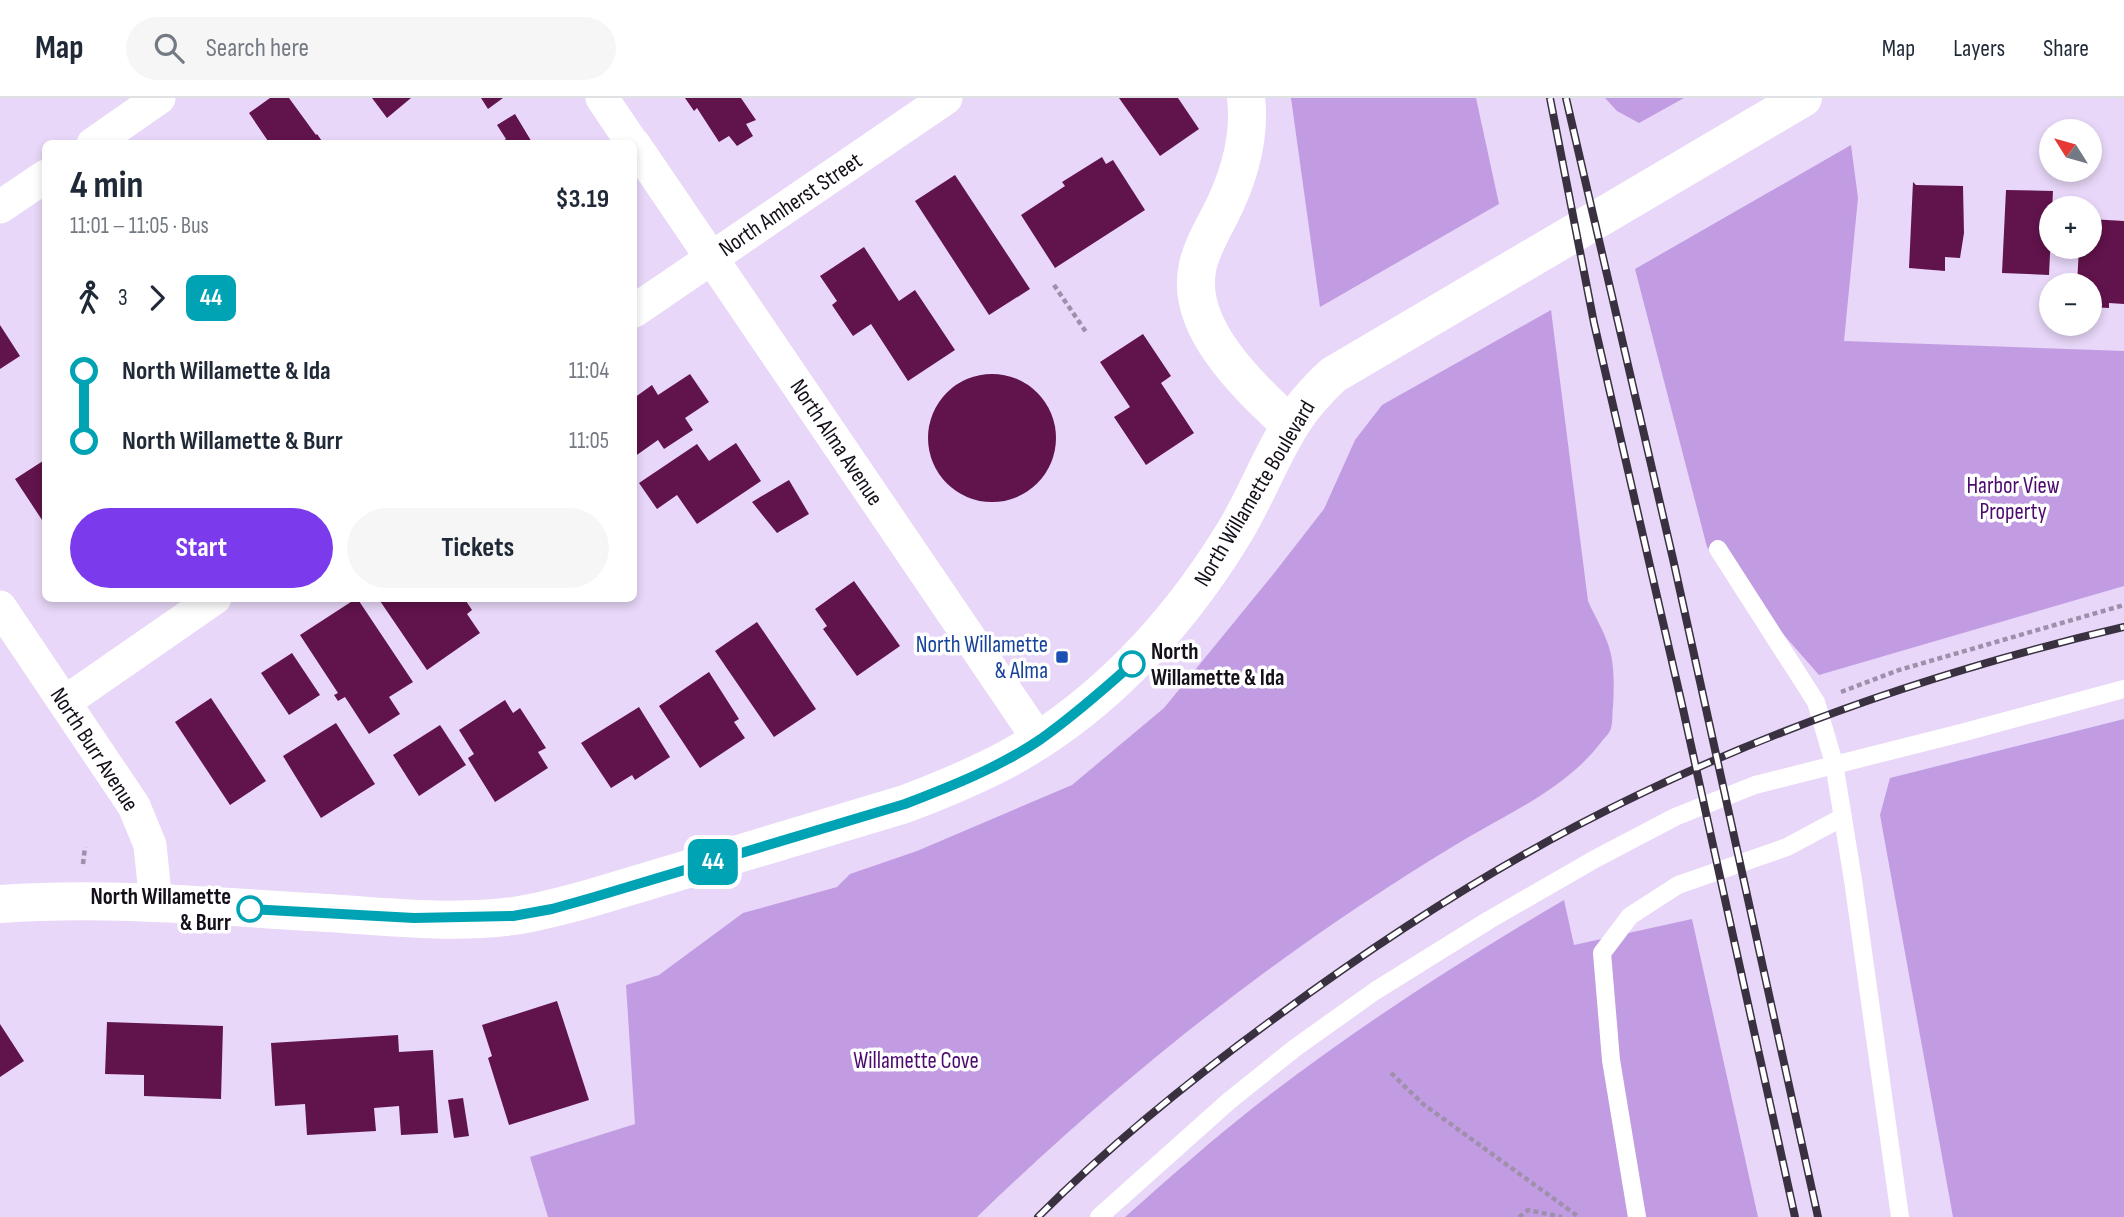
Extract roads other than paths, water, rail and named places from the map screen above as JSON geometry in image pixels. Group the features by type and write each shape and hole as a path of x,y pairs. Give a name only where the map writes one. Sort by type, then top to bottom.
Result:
{"main road":[{"path":"1246,98 1245,143 1238,173 1198,265 1195,284 1197,303 1203,322 1216,344 1249,385 1290,425"},
{"name":"North Willamette Boulevard","path":"0,904 32,901 156,904 414,918 513,916 552,909 905,804 973,776 1039,740 1088,703 1132,664 1183,608 1234,534 1290,425 1313,394 1333,374 1803,98"}],"street":[{"path":"99,140 159,98"},
{"name":"North Alma Avenue","path":"602,98 630,140"},
{"name":"North Amherst Street","path":"637,309 946,98"},
{"name":"North Alma Avenue","path":"637,150 1039,740"},
{"path":"0,207 42,179"},
{"path":"65,702 209,602"},
{"name":"North Burr Avenue","path":"0,607 134,806 150,845 156,904"}],"lane":[{"path":"1718,549 1816,702 1834,763 1900,1217"},
{"path":"1099,1217 1229,1101 1295,1048 1375,991 1489,920 1675,817 1755,785 2124,689"},
{"path":"1637,1217 1611,1060 1602,953 1630,916 1678,885 1787,847 1843,817"}],"railway":[{"path":"1550,98 1594,323 1683,709 1795,1217"},
{"path":"1566,98 1673,559 1818,1217"},
{"path":"1038,1217 1154,1112 1279,1015 1424,915 1576,826 1708,763 1844,709 1983,664 2124,627"}],"place":[{"name":"North Willamette & Alma","path":"1062,657"},
{"name":"North Willamette & Ida","path":"1132,664"},
{"name":"North Willamette & Burr","path":"250,909"}],"park label":[{"name":"Harbor View Property","path":"2013,498"},
{"name":"Willamette Cove","path":"916,1060"}]}
